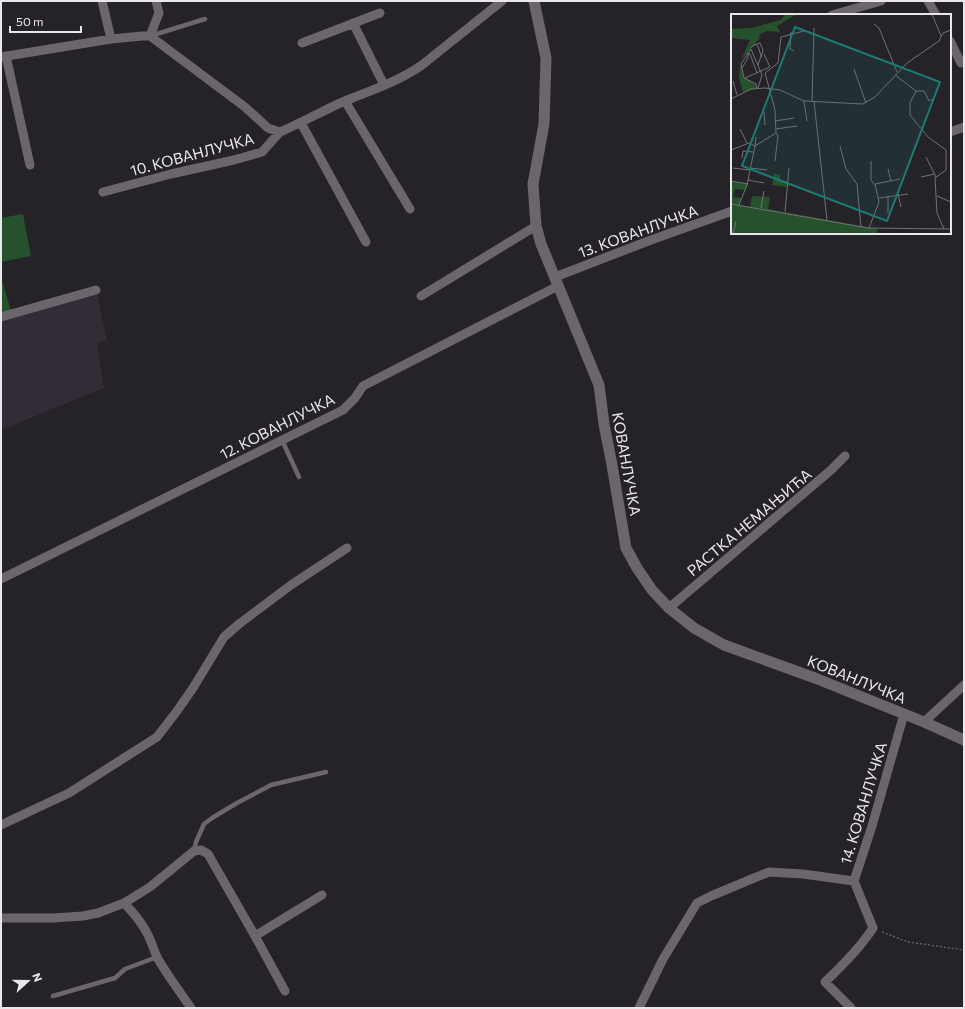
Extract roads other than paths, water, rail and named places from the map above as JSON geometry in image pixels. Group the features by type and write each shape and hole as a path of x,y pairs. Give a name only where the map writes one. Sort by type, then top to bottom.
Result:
{"street":[{"path":"102,1 111,39"},
{"path":"30,165 4,56 111,39 150,36 159,13 156,1"},
{"name":"10. КОВАНЛУЧКА","path":"103,192 262,152 280,132 416,69 502,1"},
{"name":"КОВАНЛУЧКА","path":"534,1 546,58 544,124 532,184 536,226 556,282 598,386 626,548 637,568 652,590 669,608 694,628 724,645 815,678 924,722 964,740"},
{"path":"836,14 881,1"},
{"path":"928,1 935,14"},
{"path":"302,44 380,13"},
{"path":"353,23 384,85"},
{"name":"10. КОВАНЛУЧКА","path":"150,36 245,107 268,128 280,132"},
{"path":"951,43 961,63"},
{"path":"345,101 410,209"},
{"path":"302,123 366,242"},
{"path":"951,132 964,127"},
{"name":"13. КОВАНЛУЧКА","path":"556,282 651,240 731,211"},
{"path":"420,296 536,226"},
{"name":"12. КОВАНЛУЧКА","path":"1,579 343,410 355,398 363,386 556,282"},
{"path":"1,317 96,290"},
{"name":"РАСТКА НЕМАЊИЋА","path":"669,608 831,470 844,456"},
{"path":"1,825 69,792 157,737 193,688 224,637 291,585 347,548"},
{"path":"924,722 964,685"},
{"name":"14. КОВАНЛУЧКА","path":"639,1008 663,959 697,903 768,872 803,874 854,881 872,826 904,714"},
{"path":"1,918 53,918 83,916 98,913 124,903 150,887 194,851 201,850 208,854 285,991"},
{"path":"851,1008 825,982 864,941 873,928 854,881"},
{"path":"255,936 322,895"},
{"path":"124,903 139,920 149,936 157,957 192,1008"}],"lane":[{"path":"150,36 206,19"},
{"path":"282,440 300,478"},
{"path":"194,851 196,842 204,824 237,803 271,785 326,772"},
{"path":"53,996 115,978 125,969 157,957"}]}
